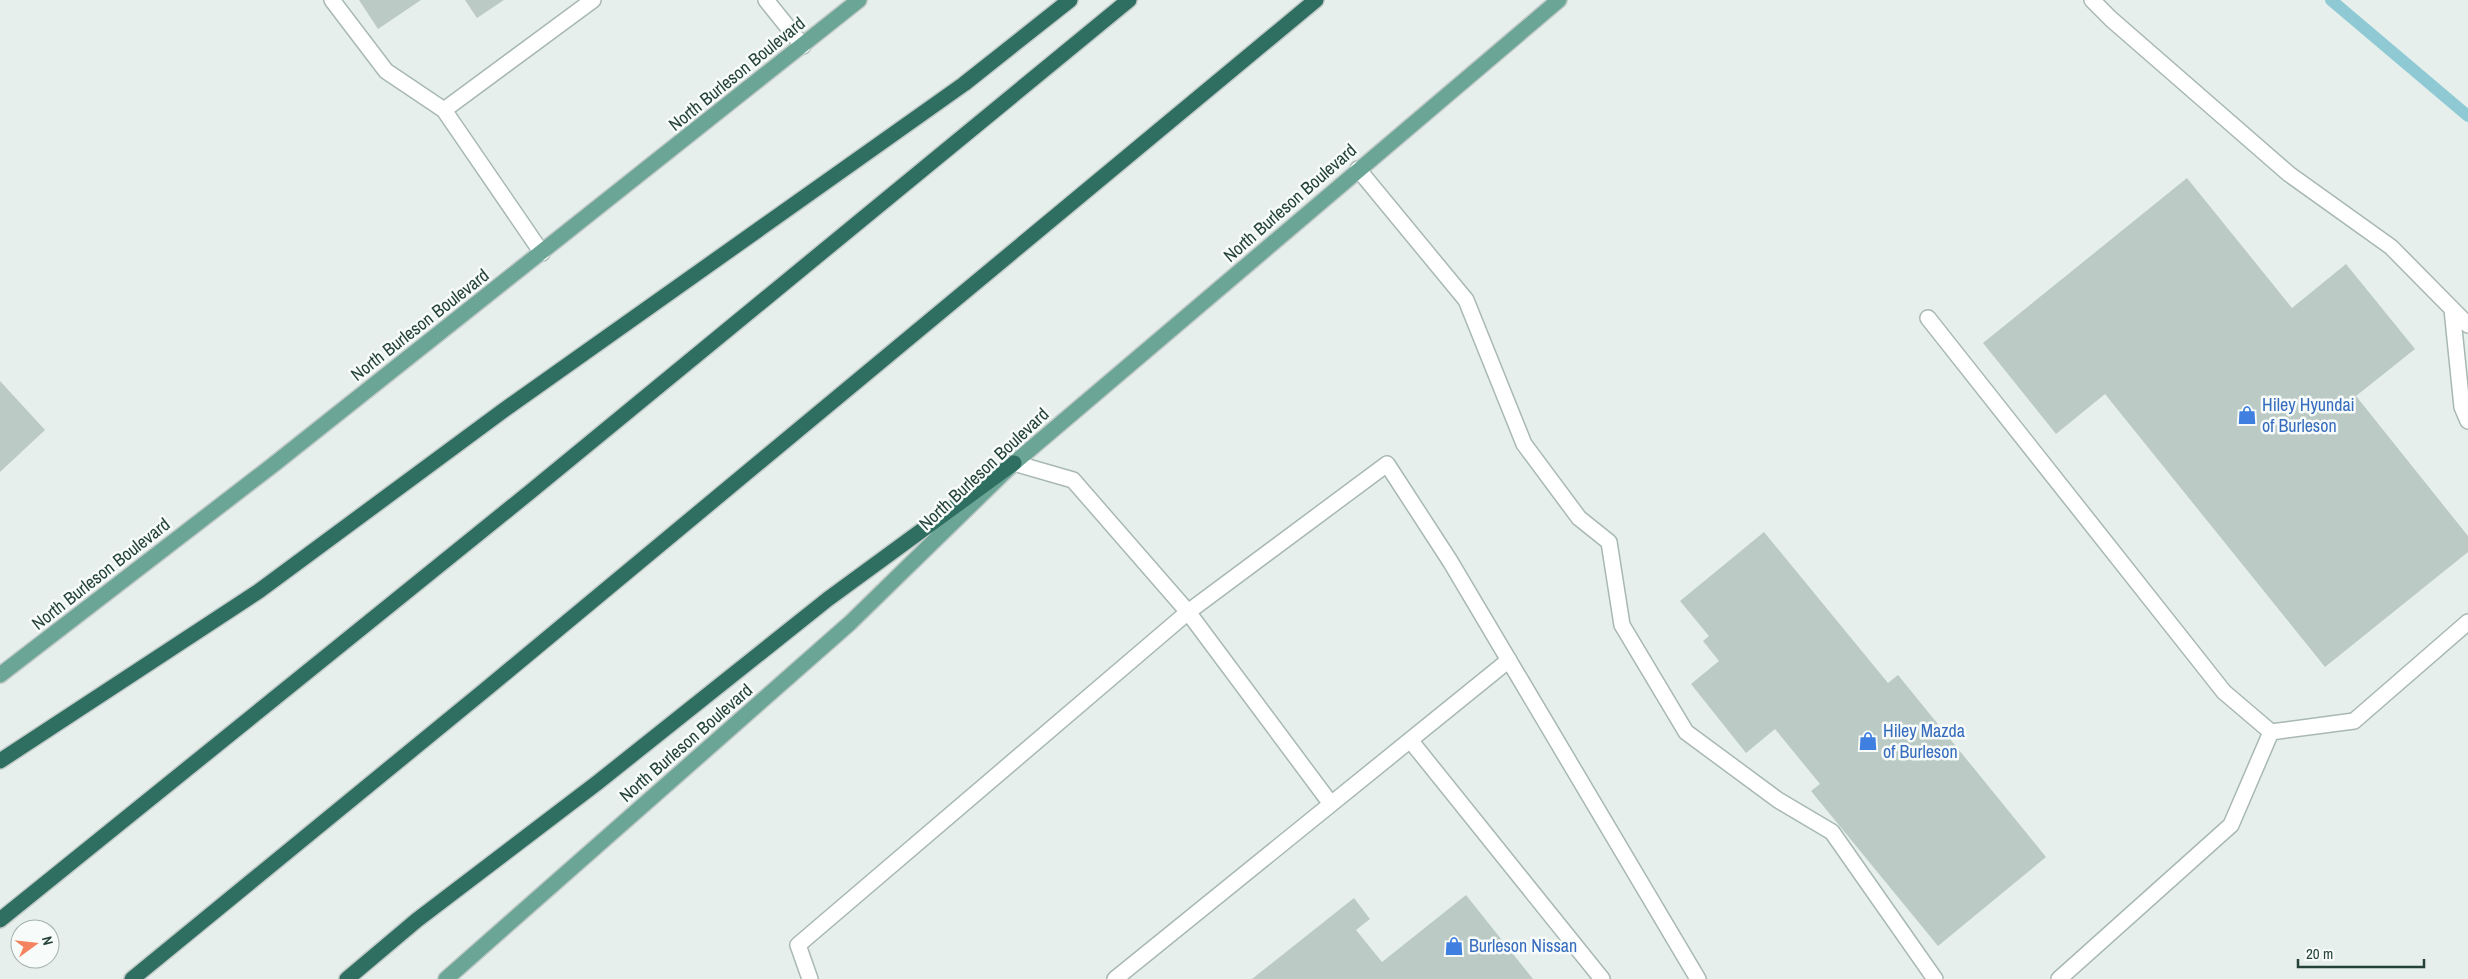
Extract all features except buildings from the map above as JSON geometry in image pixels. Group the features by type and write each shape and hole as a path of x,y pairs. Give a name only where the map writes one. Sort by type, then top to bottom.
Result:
{"highway":[{"path":"0,761 259,592 504,410 964,84 1070,0"},
{"path":"0,920 523,498 1129,0"},
{"path":"132,979 485,690 1316,0"},
{"path":"347,979 417,920 597,783 828,599 1014,463"}],"main road":[{"name":"North Burleson Boulevard","path":"0,675 274,465 859,0"},
{"name":"North Burleson Boulevard","path":"446,979 850,624 1014,463 1559,0"}],"lane":[{"path":"332,0 386,71 444,110 542,253"},
{"path":"444,110 593,0"},
{"path":"766,0 803,46"},
{"path":"2092,0 2111,19 2289,174 2391,246 2468,325"},
{"path":"1358,169 1466,300 1524,444 1579,518 1609,542 1622,625 1686,732 1778,800 1832,832 1935,979"},
{"path":"2452,308 2462,407 2468,421"},
{"path":"1928,318 2224,692 2271,732 2354,721 2468,622"},
{"path":"1014,463 1073,480 1188,612 1331,804"},
{"path":"810,979 798,945 1188,612 1387,464 1450,561 1698,979"},
{"path":"1115,979 1509,660"},
{"path":"2059,979 2231,825 2271,732"},
{"path":"1410,740 1602,979"}],"waterway":[{"path":"2331,0 2468,116"}],"place":[{"name":"Hiley Hyundai of Burleson","path":"2247,415"},
{"name":"Hiley Mazda of Burleson","path":"1868,741"},
{"name":"Burleson Nissan","path":"1454,946"}]}
